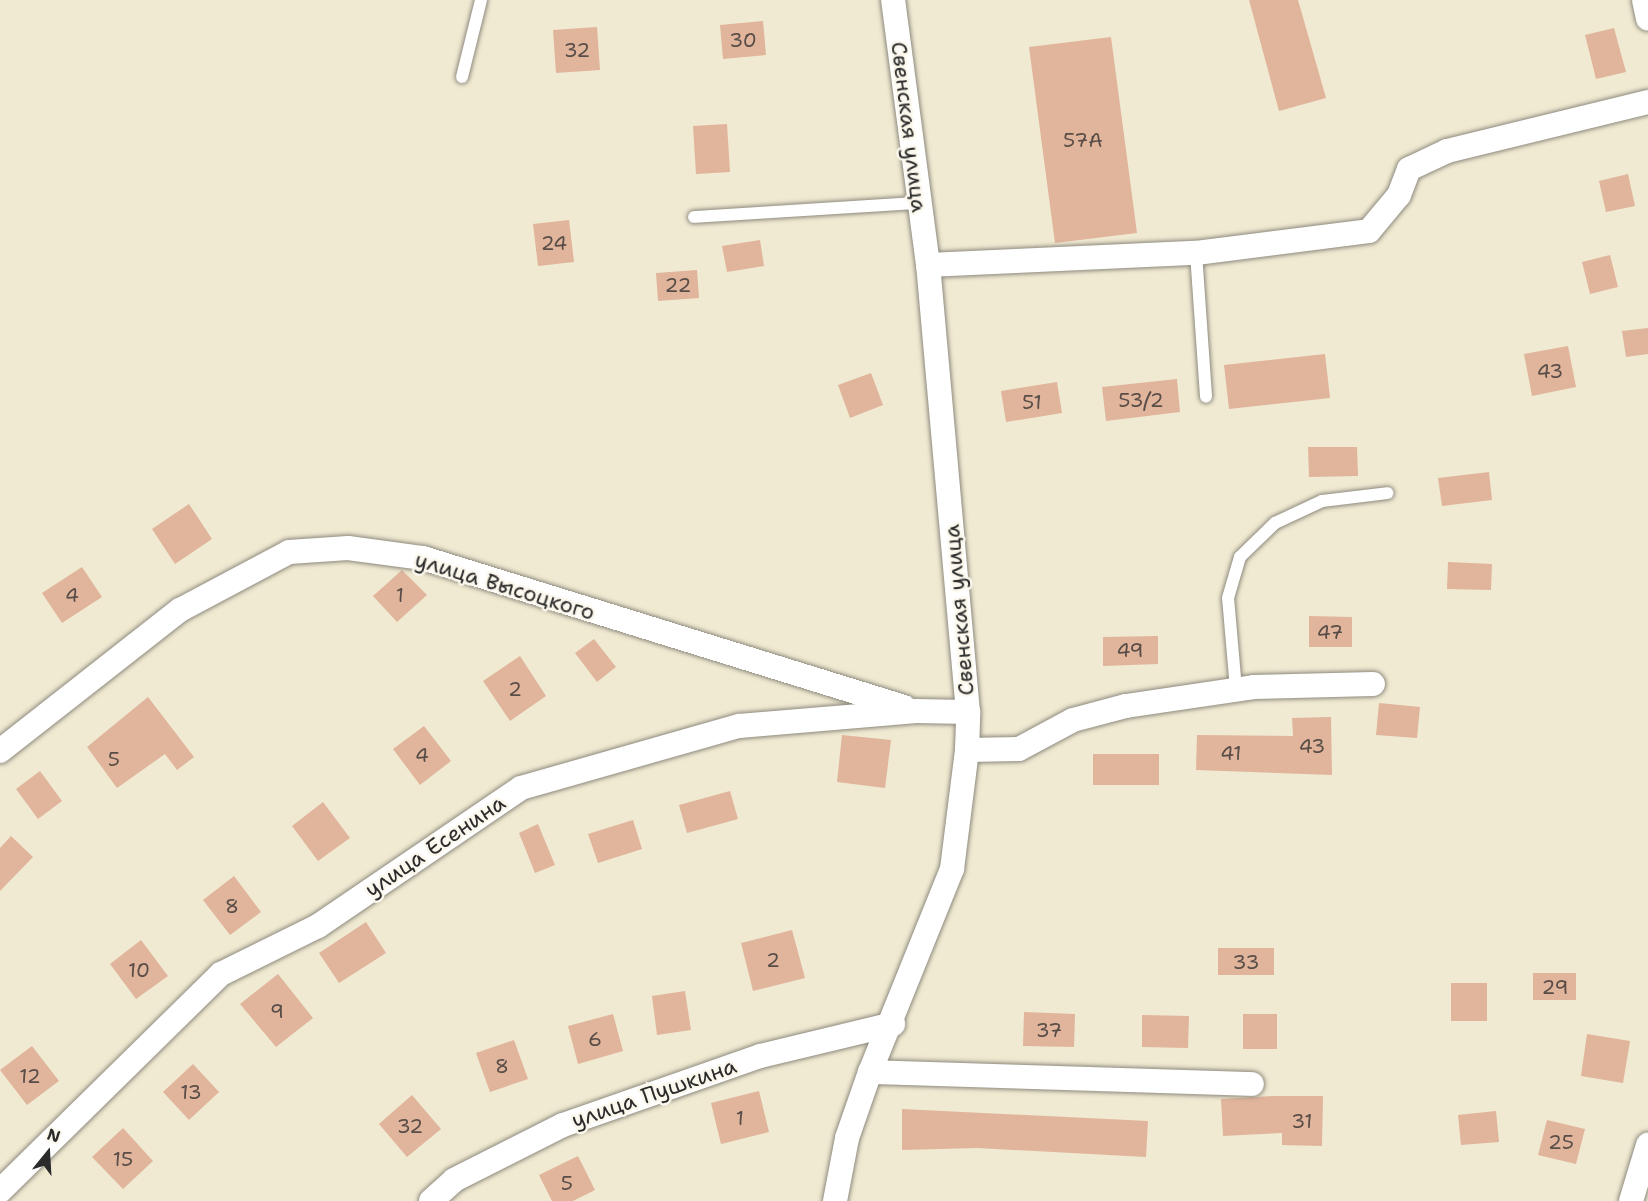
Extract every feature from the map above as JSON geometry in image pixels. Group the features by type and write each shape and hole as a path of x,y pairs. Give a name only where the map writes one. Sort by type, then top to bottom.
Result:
{"street":[{"name":"Свенская улица","path":"835,1201 847,1138 870,1072 893,1024 952,869 967,750 968,712 928,265 893,0"},
{"path":"1644,0 1648,19"},
{"path":"928,265 1196,253 1369,231 1399,195 1410,169 1436,156 1648,102"},
{"name":"улица Высоцкого","path":"0,751 180,610 289,552 348,548 423,558 916,711"},
{"path":"967,750 1019,749 1073,720 1126,706 1236,689 1373,684"},
{"name":"улица Есенина","path":"0,1191 221,974 318,926 521,788 739,726 916,711 968,712"},
{"name":"улица Пушкина","path":"431,1201 454,1180 563,1125 760,1056 893,1024"},
{"path":"870,1072 1252,1084"},
{"path":"1631,1201 1648,1145"}],"lane":[{"path":"462,77 481,0"},
{"path":"694,217 918,203"},
{"path":"1196,253 1206,397"},
{"path":"1236,689 1228,598 1240,557 1275,523 1322,501 1388,493"}],"building":[{"path":"1249,0 1298,0 1326,98 1279,111"},
{"path":"763,21 766,55 723,59 720,25"},
{"path":"597,27 600,70 556,73 553,30"},
{"path":"1614,28 1626,72 1596,79 1585,35"},
{"path":"1111,37 1137,233 1055,243 1029,47"},
{"path":"727,124 730,172 696,174 693,126"},
{"path":"1628,174 1635,206 1606,212 1599,181"},
{"path":"569,220 574,262 538,266 533,224"},
{"path":"760,240 764,266 727,272 722,246"},
{"path":"1610,255 1618,287 1590,294 1582,262"},
{"path":"697,270 699,298 658,301 656,273"},
{"path":"1648,328 1648,354 1626,357 1622,331"},
{"path":"1568,346 1576,387 1532,396 1524,354"},
{"path":"1325,354 1330,398 1229,409 1224,365"},
{"path":"871,373 883,405 850,418 838,385"},
{"path":"1177,379 1180,412 1106,421 1102,387"},
{"path":"1057,382 1062,413 1006,422 1001,391"},
{"path":"1308,447 1357,447 1358,476 1309,477"},
{"path":"1489,472 1492,500 1442,506 1438,478"},
{"path":"189,504 212,539 175,564 152,529"},
{"path":"1448,562 1492,564 1491,590 1447,589"},
{"path":"82,567 102,597 62,623 42,593"},
{"path":"402,570 427,595 397,622 373,596"},
{"path":"1309,616 1352,617 1352,647 1309,647"},
{"path":"1158,636 1158,664 1103,666 1103,637"},
{"path":"594,639 616,667 597,682 575,653"},
{"path":"520,656 546,696 510,721 483,681"},
{"path":"148,697 194,757 177,770 165,754 117,788 87,747"},
{"path":"1379,703 1420,707 1417,738 1376,735"},
{"path":"1331,717 1332,775 1196,770 1197,735 1293,736 1292,718"},
{"path":"424,726 451,761 420,785 393,749"},
{"path":"842,735 891,740 885,788 837,782"},
{"path":"1093,754 1159,754 1159,785 1093,785"},
{"path":"40,771 62,801 38,819 16,789"},
{"path":"730,791 738,819 687,833 679,805"},
{"path":"323,802 350,838 318,861 292,826"},
{"path":"633,820 642,849 598,863 588,834"},
{"path":"538,824 555,865 535,873 519,833"},
{"path":"11,836 33,857 0,891 0,848"},
{"path":"234,876 261,912 230,935 203,900"},
{"path":"366,922 386,953 339,983 319,953"},
{"path":"792,930 805,978 753,991 741,943"},
{"path":"141,940 168,976 136,999 110,964"},
{"path":"1218,948 1274,948 1274,975 1218,975"},
{"path":"1533,973 1576,973 1576,1000 1533,1000"},
{"path":"278,974 313,1018 276,1047 240,1004"},
{"path":"1451,983 1487,983 1487,1021 1451,1021"},
{"path":"685,991 691,1030 657,1035 652,996"},
{"path":"1024,1012 1075,1014 1074,1047 1023,1046"},
{"path":"613,1014 623,1051 578,1064 568,1026"},
{"path":"1243,1014 1277,1014 1277,1049 1243,1049"},
{"path":"1142,1015 1189,1016 1188,1048 1142,1047"},
{"path":"1587,1034 1630,1041 1623,1083 1581,1076"},
{"path":"514,1040 528,1079 490,1092 476,1053"},
{"path":"32,1046 59,1081 27,1105 0,1070"},
{"path":"193,1064 219,1092 189,1120 163,1092"},
{"path":"759,1091 769,1132 721,1144 711,1103"},
{"path":"412,1095 441,1129 407,1157 379,1124"},
{"path":"1323,1096 1322,1146 1282,1145 1282,1133 1223,1136 1221,1099"},
{"path":"902,1109 1148,1121 1146,1157 977,1148 902,1150"},
{"path":"1496,1111 1499,1142 1461,1145 1458,1115"},
{"path":"1547,1120 1585,1129 1576,1164 1538,1155"},
{"path":"123,1128 153,1161 123,1189 92,1157"},
{"path":"578,1156 595,1190 573,1201 552,1201 539,1175"}]}
